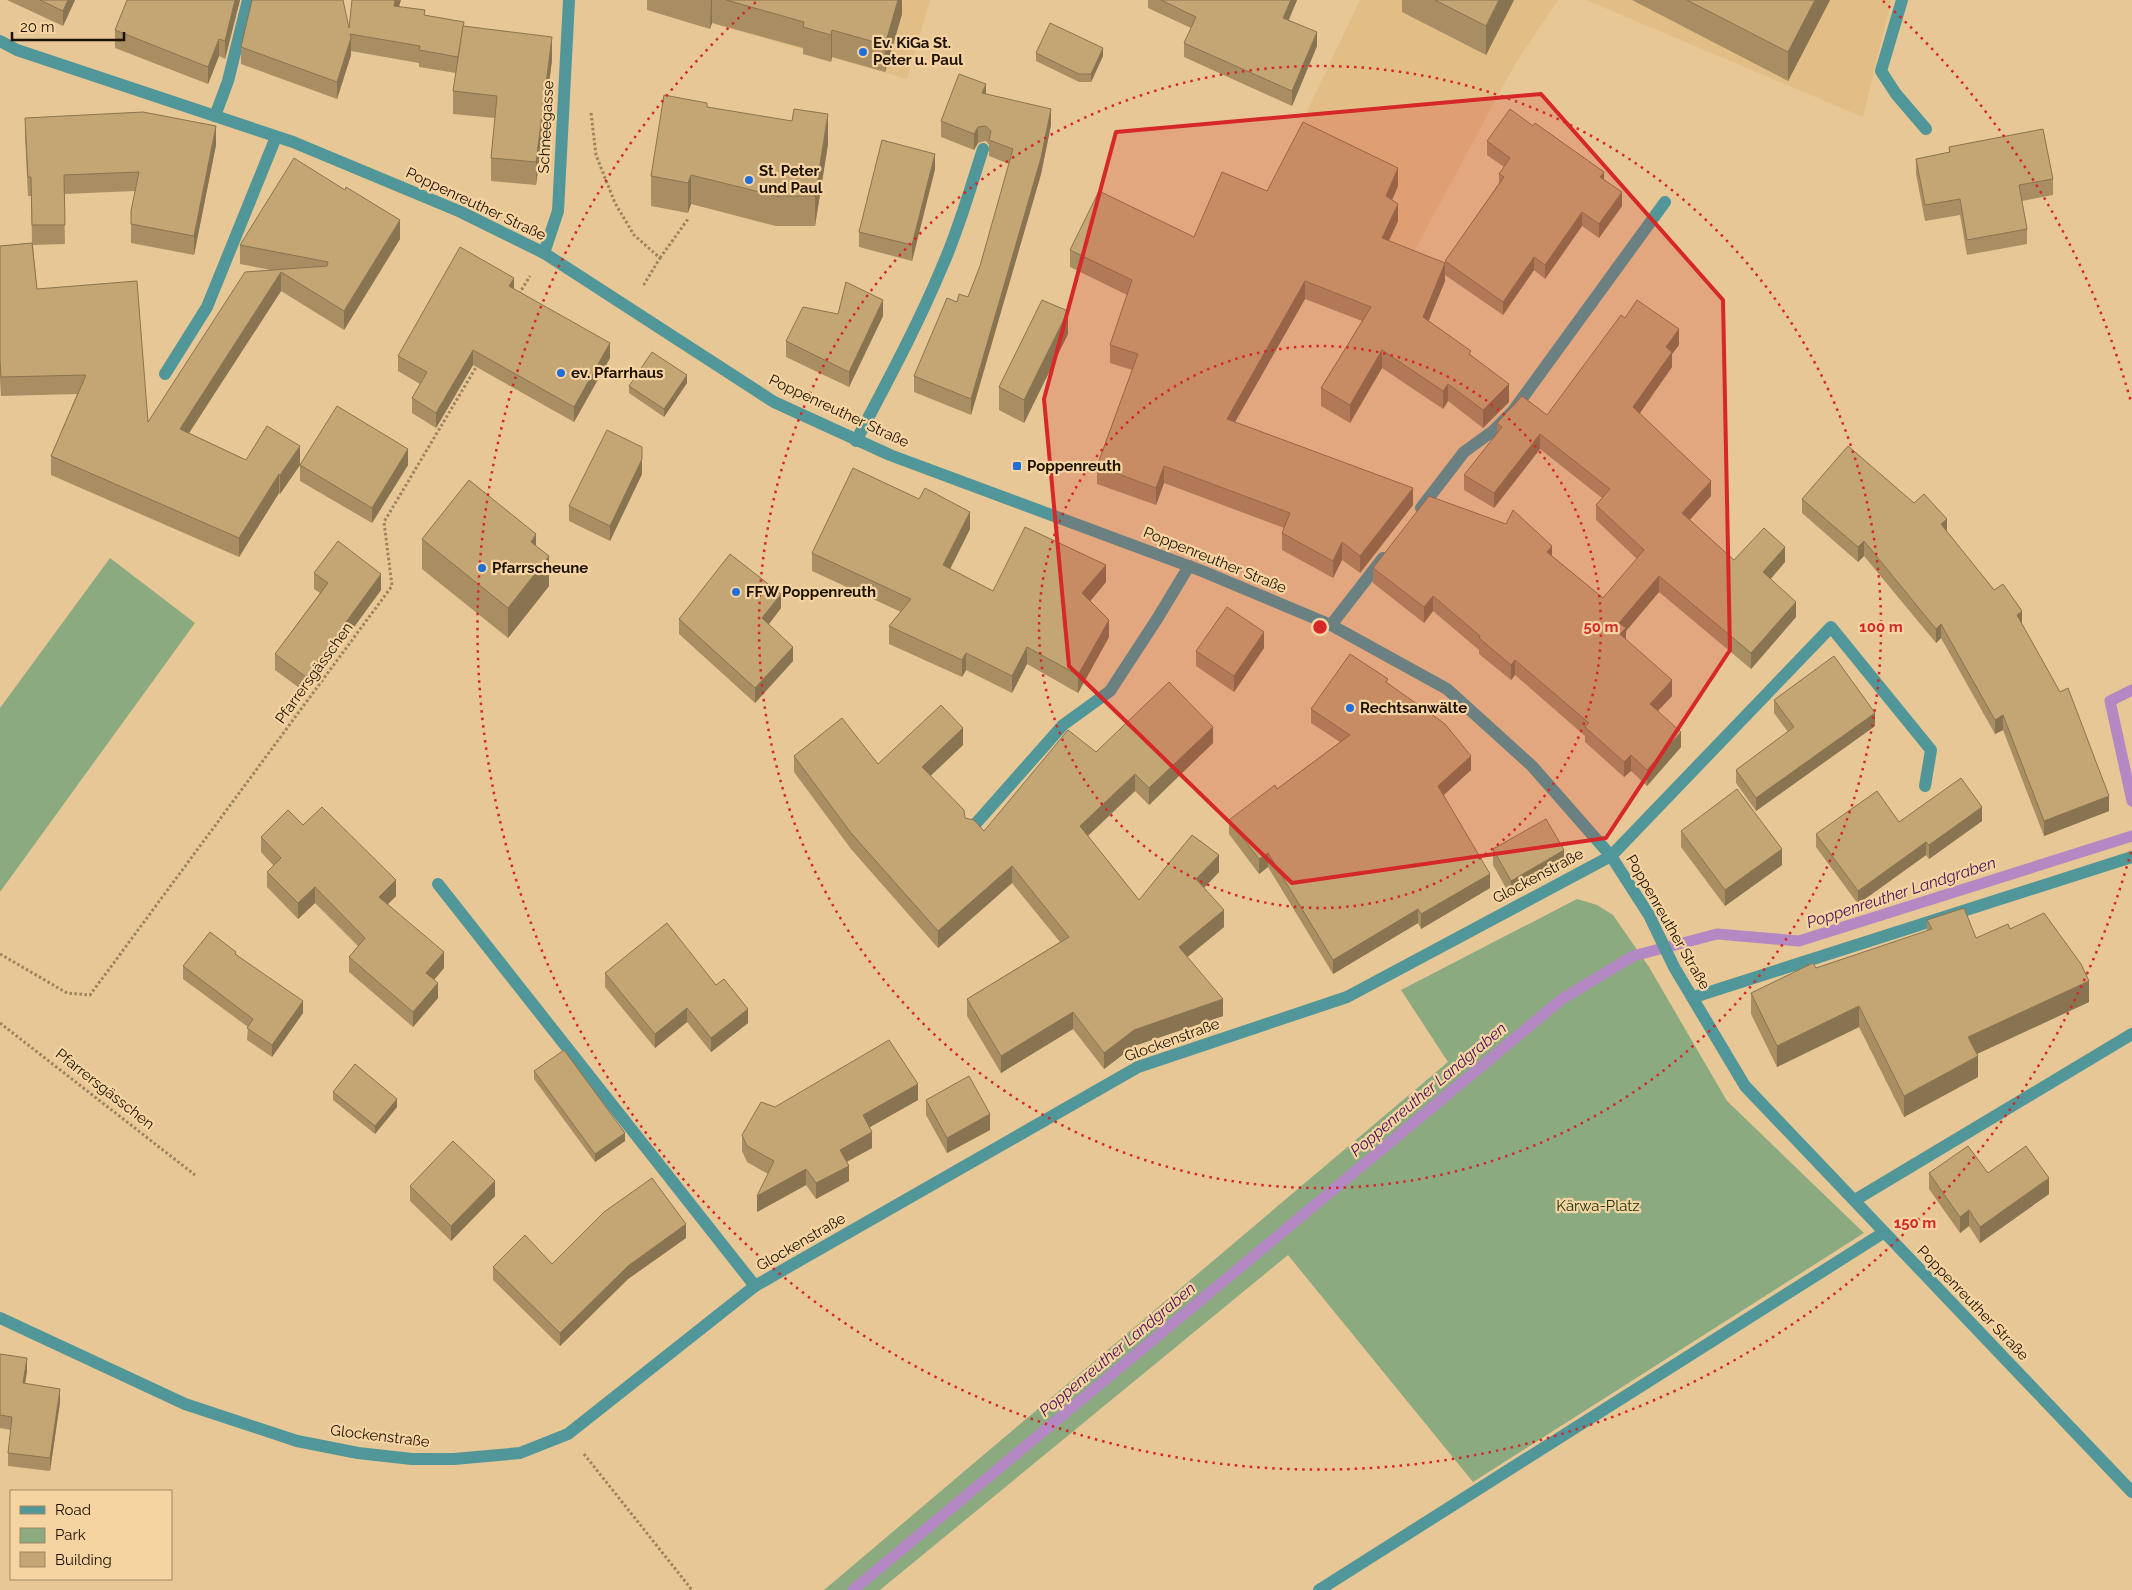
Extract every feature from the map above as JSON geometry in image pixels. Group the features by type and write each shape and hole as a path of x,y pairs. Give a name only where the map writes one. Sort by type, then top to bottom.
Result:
{"street":[{"path":"216,116 228,81 248,0"},
{"name":"Schneegasse","path":"544,253 558,211 569,0"},
{"path":"1902,0 1881,71 1896,94 1926,129"},
{"name":"Poppenreuther Straße","path":"0,41 17,50 276,137 461,212 544,253 774,402 890,455 1189,566 1331,625 1447,689 1532,766 1611,856 1649,916 1674,967 1694,997 1745,1086 1855,1200 1883,1233 2132,1492"},
{"path":"165,374 207,307 276,137"},
{"path":"856,441 926,305 943,266 964,210 983,149"},
{"path":"1411,521 1464,452 1493,431 1513,411 1665,202"},
{"path":"1331,625 1388,551"},
{"path":"971,829 1063,725 1110,691 1189,566"},
{"name":"Glockenstraße","path":"0,1318 185,1404 297,1441 358,1453 412,1459 454,1459 520,1453 568,1434 755,1286 1138,1067 1347,997 1611,856 1831,627 1931,750 1925,786"},
{"path":"1694,997 2132,857"},
{"path":"438,884 755,1286"},
{"path":"1855,1200 2132,1034"},
{"path":"1319,1590 1883,1233"}],"path":[{"path":"590,104 596,155 615,203 634,236 660,258"},
{"path":"630,308 660,258 688,219"},
{"path":"519,295 544,253"},
{"name":"Pfarrersgässchen","path":"0,954 67,993 90,995 392,586 384,522 479,362"},
{"name":"Pfarrersgässchen","path":"0,1022 195,1175"},
{"path":"568,1434 692,1590"}],"highlighted area":[{"path":"1541,94 1723,300 1730,650 1606,838 1292,883 1069,666 1044,399 1116,132"}],"shaded area":[{"name":"Ev. KiGa St. Peter u. Paul","path":"721,0 930,0 907,79 714,24"},
{"path":"1360,0 1558,0 1515,64 1409,261 1263,204"},
{"path":"1586,0 1891,0 1863,117"}],"green space":[{"path":"110,558 195,623 0,892 0,708"},
{"name":"Kärwa-Platz","path":"1577,899 1597,905 1613,915 1649,967 1727,1101 1864,1233 1473,1482 1288,1255 880,1590 824,1590 1448,1062 1401,990"}],"building":[{"path":"40,0 68,0 63,11"},
{"path":"127,0 235,0 225,41 219,39 208,67 115,30"},
{"path":"252,0 343,0 349,28 352,0 395,0 394,6 425,10 424,15 464,22 458,57 419,50 420,46 350,34 351,38 337,82 241,47"},
{"path":"726,0 898,0 885,45 832,30 831,35 803,27 804,22"},
{"path":"1161,0 1291,0 1283,18 1317,32 1292,91 1184,43 1196,17"},
{"path":"1435,0 1499,0 1486,26"},
{"path":"1687,0 1815,0 1788,52"},
{"path":"1050,23 1103,48 1091,74 1079,74 1036,53"},
{"path":"463,26 552,37 536,162 491,158 497,96 453,91"},
{"path":"959,74 986,84 982,93 1051,109 1041,158 971,399 914,376 947,298 957,302 959,294 968,297 980,266 1013,149 989,140 991,131 986,126 978,127 974,134 941,121"},
{"path":"664,95 707,103 707,107 792,121 794,109 828,114 815,196 776,196 691,175 688,183 651,176"},
{"path":"1510,109 1533,126 1535,123 1604,172 1600,177 1622,192 1599,224 1582,212 1545,265 1534,257 1503,302 1445,261 1504,177 1499,174 1510,158 1487,141"},
{"path":"143,112 216,126 194,236 131,224 131,211 139,172 64,175 65,225 32,225 31,177 28,177 25,118"},
{"path":"1303,122 1398,168 1386,196 1398,204 1382,238 1445,263 1423,317 1471,351 1469,354 1509,384 1483,410 1448,384 1443,391 1382,350 1350,405 1321,388 1371,307 1305,281 1227,419 1413,488 1360,556 1342,542 1333,561 1282,533 1290,513 1164,466 1156,488 1097,466 1138,354 1110,345 1132,280 1070,250 1099,191 1194,237 1222,172 1267,191"},
{"path":"2043,129 2053,179 2019,185 2027,229 1967,240 1960,199 1925,205 1916,159 1950,152 1949,147"},
{"path":"882,140 935,154 912,245 859,232"},
{"path":"294,158 345,190 346,187 400,220 344,311 281,272 180,429 246,460 267,426 300,446 279,474 239,538 51,456 86,375 1,377 0,246 32,243 37,289 137,281 148,422 245,272 327,266 328,262 240,245"},
{"path":"460,247 514,278 509,286 610,343 574,407 473,350 436,413 412,398 427,372 398,356"},
{"path":"846,282 883,300 849,372 786,341 803,307 838,314"},
{"path":"1042,300 1068,311 1024,400 999,387"},
{"path":"1637,300 1679,329 1666,347 1672,352 1633,407 1711,481 1682,513 1734,560 1764,528 1785,547 1763,572 1796,602 1751,653 1659,576 1619,623 1626,628 1620,634 1672,680 1650,704 1681,732 1647,770 1631,755 1624,762 1585,727 1589,723 1515,660 1511,665 1433,596 1424,607 1373,568 1429,496 1506,524 1513,510 1552,546 1547,552 1603,598 1644,550 1596,505 1610,489 1540,434 1494,493 1464,475 1502,427 1497,423 1522,396 1547,415 1621,315 1625,318"},
{"path":"652,352 687,375 664,409 629,386"},
{"path":"337,406 408,449 372,508 300,465"},
{"path":"607,430 642,447 642,459 610,526 569,506"},
{"path":"1848,446 1914,503 1924,494 1947,519 1941,524 1994,590 2003,584 2022,611 2017,615 2060,692 2068,688 2109,796 2044,821 2003,715 1995,720 1941,624 1936,629 1864,541 1858,547 1802,499"},
{"path":"853,468 919,499 925,488 970,512 943,565 993,591 1025,527 1106,565 1082,593 1109,620 1078,675 1027,647 1012,676 966,653 962,660 889,626 911,599 812,553"},
{"name":"Pfarrscheune","path":"469,480 536,534 531,542 549,556 508,608 422,539"},
{"path":"338,541 381,574 306,677 275,654 328,583 314,573"},
{"path":"730,554 781,594 762,618 793,647 755,688 679,619"},
{"path":"1227,607 1264,632 1234,676 1196,651"},
{"path":"1350,654 1388,679 1386,682 1445,724 1471,756 1438,786 1490,874 1421,914 1418,909 1333,960 1268,853 1259,859 1229,820 1275,785 1277,789 1350,735 1311,709"},
{"path":"1834,656 1875,713 1756,798 1736,770 1794,727 1774,700"},
{"path":"1169,682 1213,727 1149,788 1135,774 1080,826 1139,900 1192,835 1219,855 1196,879 1224,910 1179,947 1223,999 1134,1030 1104,1053 1073,1012 1001,1056 967,999 1069,937 1012,866 938,931 851,833 794,756 842,718 878,764 941,705 963,728 922,767 964,810 965,818 974,820 984,831 1068,730 1096,752"},
{"path":"1961,778 1982,807 1929,845 1926,842 1858,891 1816,834 1877,791 1899,822"},
{"path":"1737,789 1782,849 1725,890 1681,831"},
{"path":"322,807 396,880 379,897 444,952 426,973 438,983 413,1012 349,957 365,938 315,887 298,903 267,872 281,858 261,837 288,810 303,825"},
{"path":"1546,819 1564,850 1511,881 1493,849"},
{"path":"1964,908 1976,938 2008,924 2010,929 2044,913 2081,964 2089,981 1968,1037 1978,1056 1904,1096 1859,1006 1777,1046 1751,993 1813,963 1816,968 1932,929 1927,920"},
{"path":"667,923 716,985 724,979 748,1009 711,1038 687,1008 655,1034 605,973"},
{"path":"210,932 236,952 235,954 303,1001 272,1045 247,1028 253,1019 183,966"},
{"path":"889,1040 918,1084 863,1115 872,1132 840,1150 849,1166 816,1183 806,1169 757,1196 774,1161 747,1146 742,1135 761,1102 775,1107"},
{"path":"564,1050 625,1133 595,1154 534,1071"},
{"path":"355,1064 397,1099 375,1126 333,1092"},
{"path":"969,1076 990,1114 947,1138 926,1100"},
{"path":"453,1141 495,1181 451,1226 410,1186"},
{"path":"1968,1146 1988,1173 2026,1146 2049,1178 1980,1227 1969,1210 1960,1217 1929,1173"},
{"path":"652,1178 686,1224 628,1266 560,1333 493,1267 525,1235 552,1264 604,1212"},
{"path":"0,1354 27,1358 23,1383 60,1389 50,1458 8,1453 12,1417 0,1415"}],"waterway":[{"name":"Poppenreuther Landgraben","path":"2132,690 2110,701 2132,801"},
{"name":"Poppenreuther Landgraben","path":"853,1590 1562,999 1633,956 1717,934 1799,941 2132,836"}],"place":[{"name":"Ev. KiGa St. Peter u. Paul","path":"863,52"},
{"name":"St. Peter und Paul","path":"749,180"},
{"name":"ev. Pfarrhaus","path":"561,373"},
{"name":"Poppenreuth","path":"1017,466"},
{"name":"Pfarrscheune","path":"482,568"},
{"name":"FFW Poppenreuth","path":"736,592"},
{"name":"Rechtsanwälte","path":"1350,708"}]}
